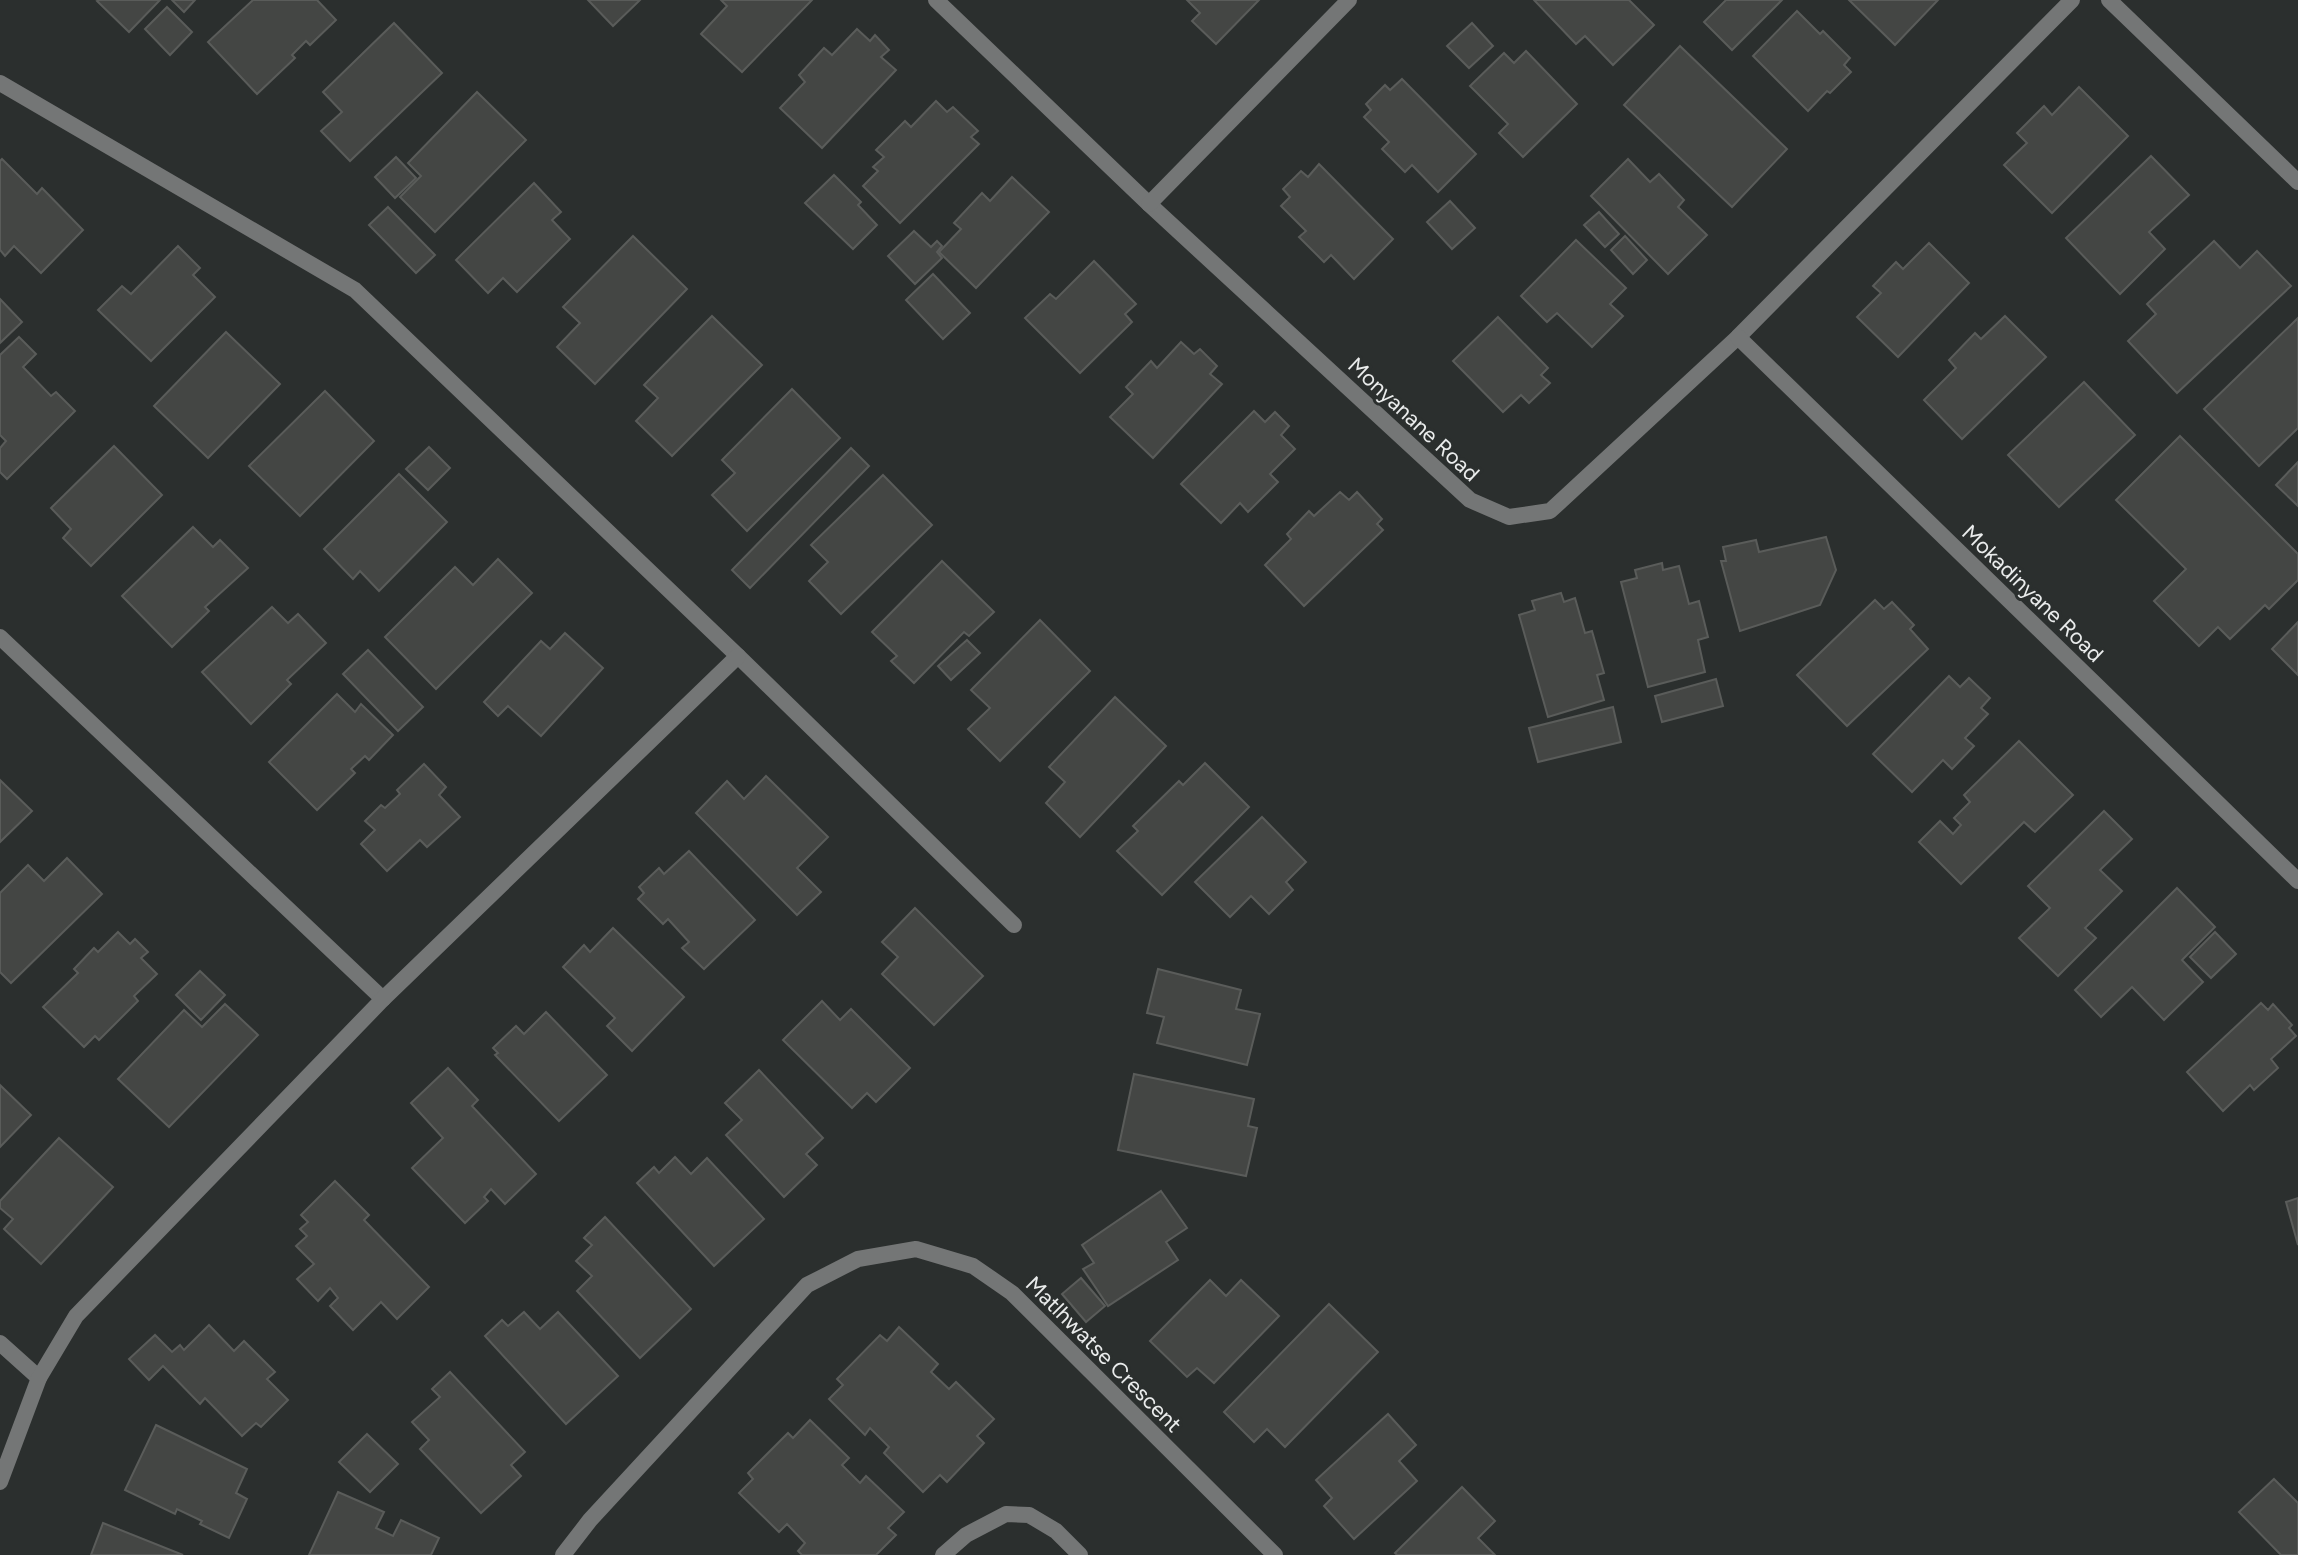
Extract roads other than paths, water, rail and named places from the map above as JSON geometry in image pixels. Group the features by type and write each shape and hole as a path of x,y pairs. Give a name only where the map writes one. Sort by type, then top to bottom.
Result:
{"street":[{"name":"Monyanane Road","path":"936,0 1149,204 1470,500 1509,517 1550,511 1738,337 2072,0"},
{"path":"1149,204 1349,0"},
{"path":"2109,0 2298,182"},
{"path":"0,83 355,290 1014,925"},
{"name":"Mokadinyane Road","path":"1738,337 2298,881"},
{"path":"0,637 383,999"},
{"path":"0,1482 39,1378 76,1316 383,999 738,656"},
{"name":"Matlhwatse Crescent","path":"563,1555 590,1520 807,1285 858,1259 916,1249 973,1266 1012,1293 1275,1555"},
{"path":"0,1343 39,1378"},
{"path":"943,1555 966,1535 1006,1514 1029,1515 1056,1531 1080,1555"}]}
